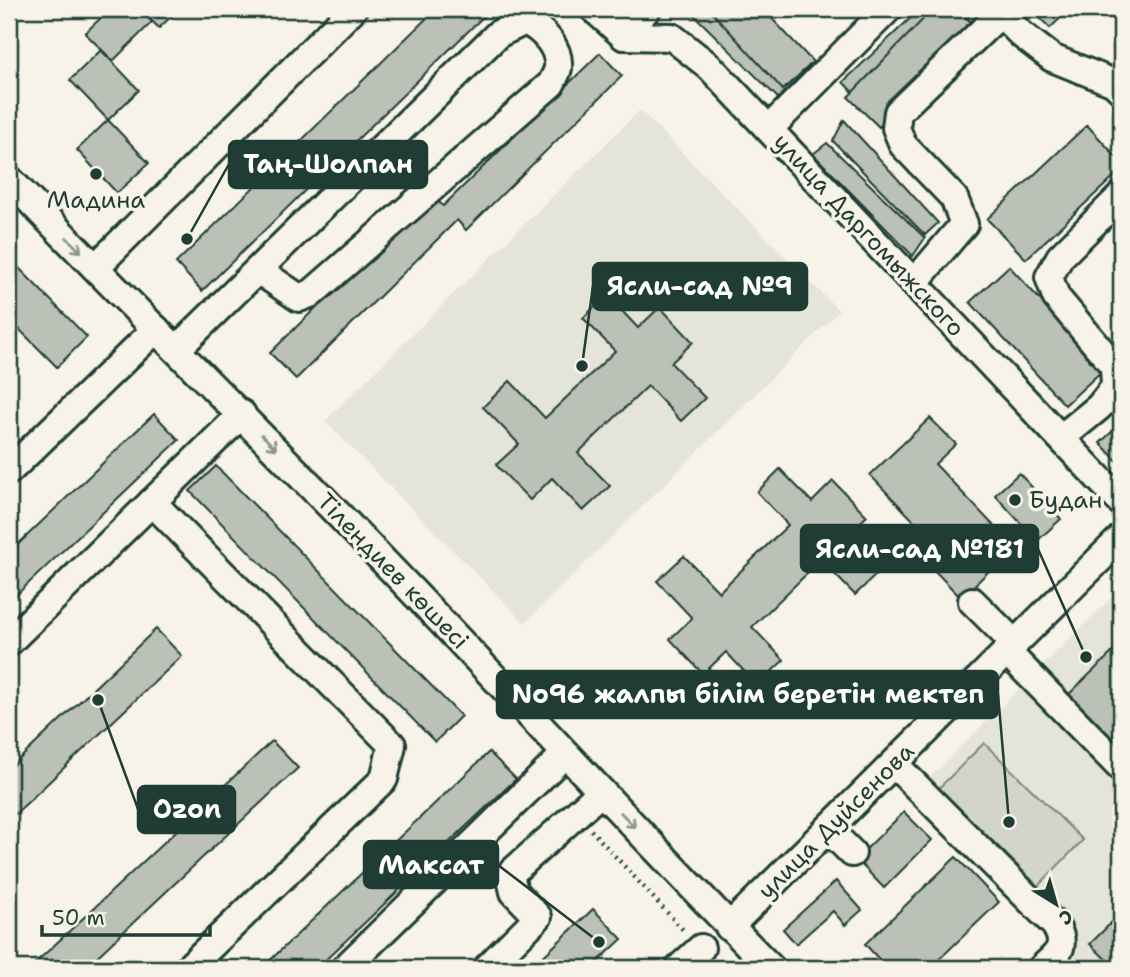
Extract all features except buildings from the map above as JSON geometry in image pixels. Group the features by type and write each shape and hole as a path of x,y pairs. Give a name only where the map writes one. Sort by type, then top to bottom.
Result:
{"street":[{"path":"96,267 353,9"},
{"path":"594,9 624,36 647,9"},
{"path":"769,129 888,9"},
{"path":"914,283 964,223 954,198 903,145 896,128 898,112 998,11 1022,35 1052,58 1114,83 1121,90"},
{"path":"177,349 498,34 525,21 539,28 553,48 558,68 551,84 312,293 299,298 258,271"},
{"name":"улица Даргомыжского","path":"624,36 673,37 710,67 1121,502"},
{"name":"Тілендиев көшесі","path":"10,184 242,414 771,968"},
{"path":"1061,438 1099,407 1115,387 1114,366 1056,297 1049,277 1059,257 1121,196"},
{"path":"9,471 156,329"},
{"path":"9,642 242,414"},
{"path":"152,502 392,745 384,779 188,968"},
{"name":"улица Дуйсенова","path":"729,926 1121,538"},
{"path":"972,601 1010,648 1121,768"},
{"path":"345,968 565,754"},
{"path":"894,764 1055,925 1062,937 1060,951 1042,968"},
{"path":"487,968 538,917 514,892 510,874 601,792"},
{"path":"828,829 852,853"},
{"path":"679,968 701,948"}],"path":[{"path":"576,815 701,948"}],"shaded area":[{"path":"640,110 839,311 525,623 325,421"},
{"path":"1121,588 1121,968 1033,968 1058,942 913,794"},
{"path":"984,743 1083,840 1038,886 939,788"}],"place":[{"name":"Мадина","path":"96,174"},
{"name":"Таң-Шолпан","path":"187,239"},
{"name":"Ясли-сад №9","path":"582,366"},
{"name":"Будан","path":"1015,500"},
{"name":"Ясли-сад №181","path":"1086,657"},
{"name":"Ozon","path":"98,700"},
{"name":"No96 жалпы білім беретін мектеп","path":"1009,822"},
{"name":"Максат","path":"599,942"}]}
